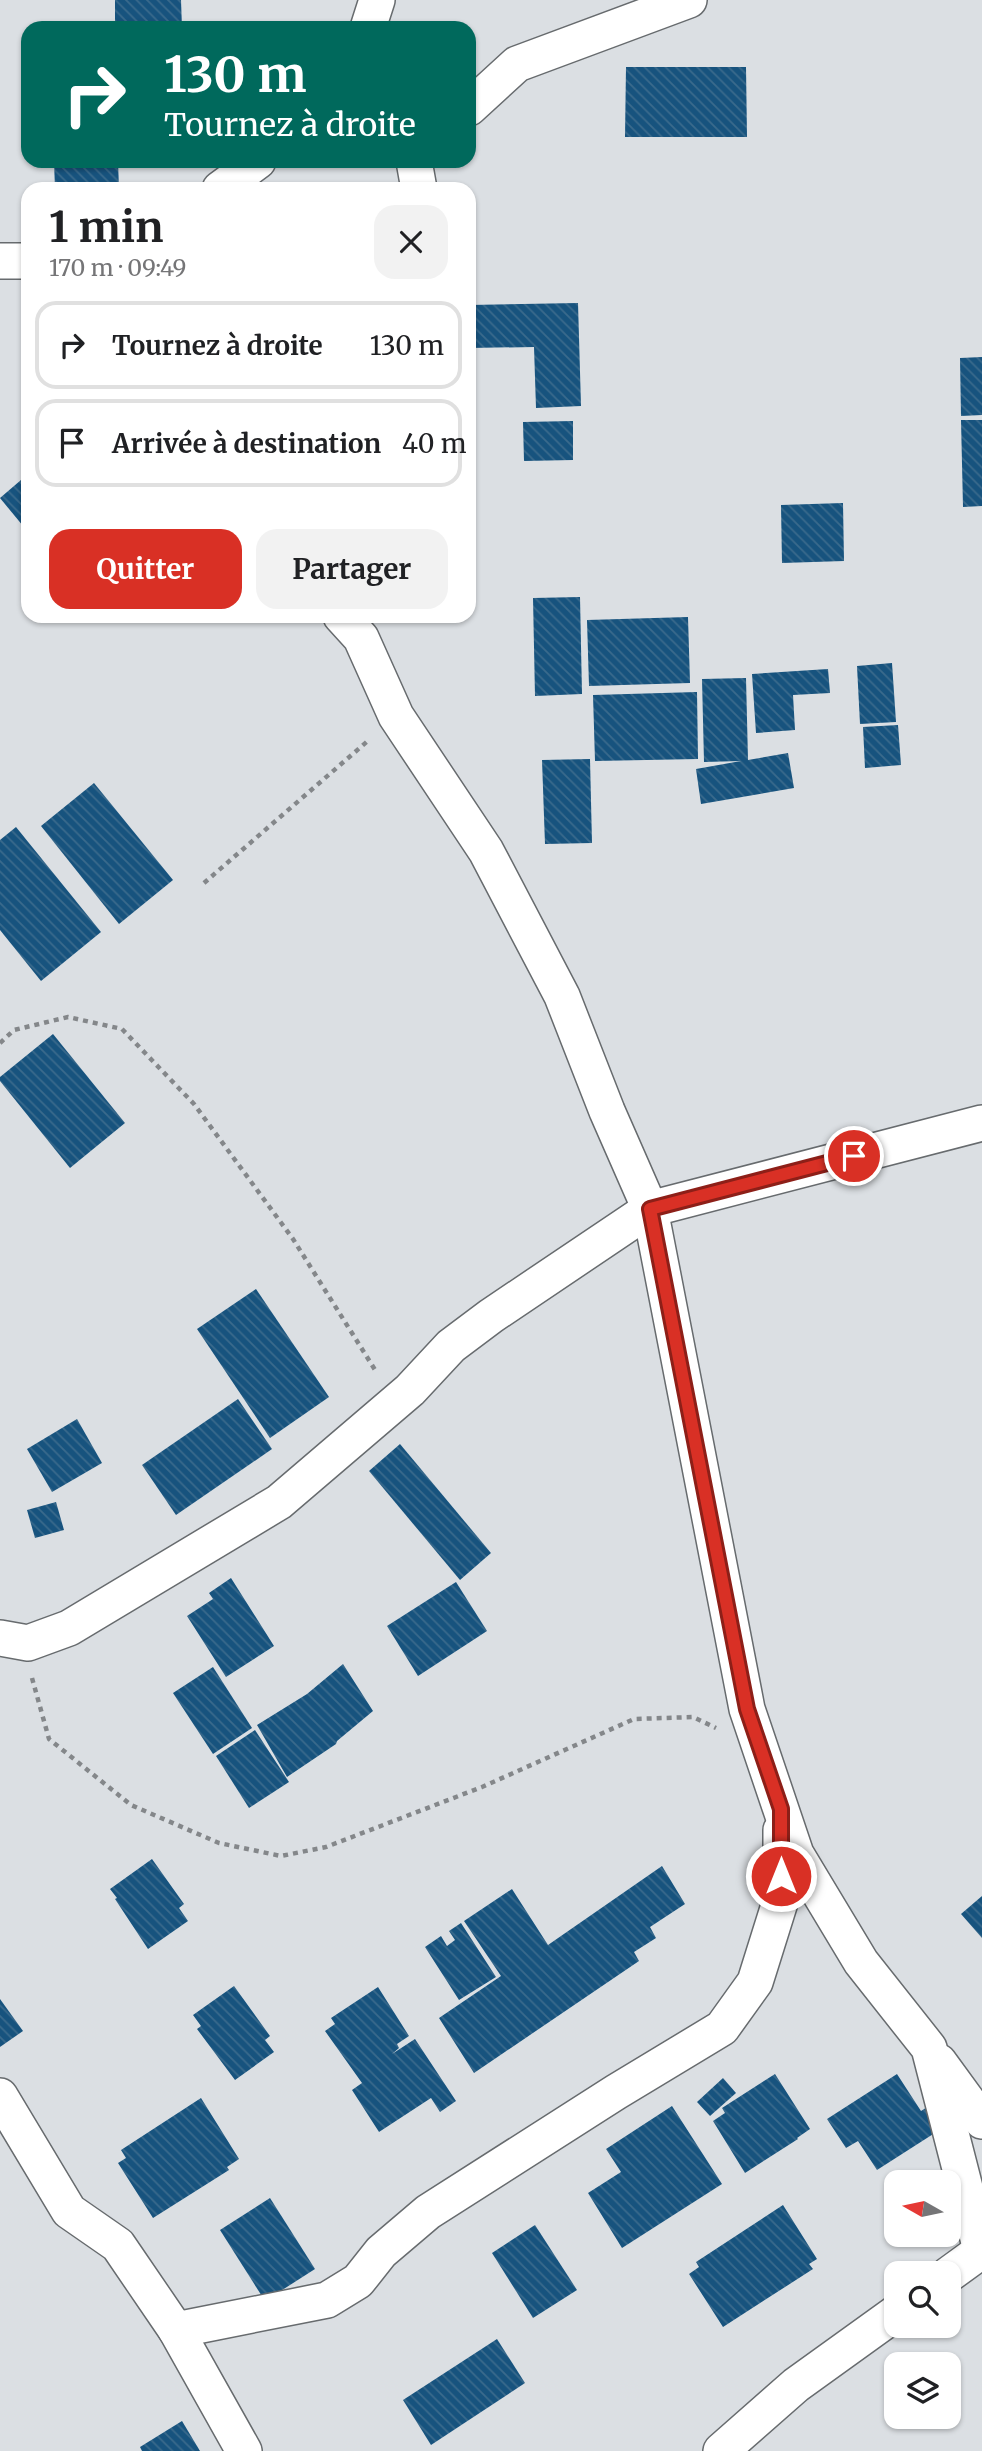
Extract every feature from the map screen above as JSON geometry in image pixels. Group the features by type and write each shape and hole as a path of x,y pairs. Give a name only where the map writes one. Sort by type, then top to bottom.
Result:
{"street":[{"path":"370,21 378,0"},
{"path":"378,0 383,21"},
{"path":"476,102 517,64 689,0"},
{"path":"230,182 248,168"},
{"path":"0,261 21,261"},
{"path":"356,623 396,716 486,851 562,996 607,1111 650,1209 747,1709 796,1854 861,1962 982,2121"},
{"path":"14,1641 69,1628 279,1502 410,1390 452,1346 491,1316 650,1209 982,1123"},
{"path":"176,2330 327,2300 358,2281 381,2252 428,2212 722,2028 755,1982 781,1899 781,1809"},
{"path":"929,2048 982,2253 961,2267"},
{"path":"0,2096 69,2211 118,2245 176,2330 244,2451"},
{"path":"721,2451 796,2385 884,2322"}],"path":[{"path":"204,883 396,716"},
{"path":"0,1042 14,1030 68,1017 122,1029 194,1104 293,1239 396,1402"},
{"path":"14,1641 30,1672 49,1739 131,1805 219,1843 281,1856 326,1847 482,1787 634,1719 693,1717 761,1750"}],"building":[{"path":"115,0 181,0 182,21 115,21"},
{"path":"626,67 746,67 747,137 625,137"},
{"path":"54,168 118,168 119,182 55,182"},
{"path":"578,303 581,406 536,408 534,347 476,348 476,305"},
{"path":"982,357 982,415 961,416 960,358"},
{"path":"961,420 982,420 982,506 963,507"},
{"path":"573,421 573,460 524,461 523,422"},
{"path":"21,480 21,524 0,498"},
{"path":"843,503 844,561 782,563 781,505"},
{"path":"580,597 582,694 535,696 533,598"},
{"path":"688,617 690,683 589,686 587,620"},
{"path":"892,663 896,722 860,724 857,666"},
{"path":"828,669 830,693 793,695 795,730 756,733 752,674"},
{"path":"746,678 748,760 788,753 794,788 701,804 696,769 741,761 704,762 702,679"},
{"path":"697,692 698,759 595,761 593,695"},
{"path":"898,725 901,765 865,768 863,727"},
{"path":"590,759 592,843 545,844 542,760"},
{"path":"94,783 173,880 119,924 41,826"},
{"path":"16,827 101,932 41,981 0,930 0,840"},
{"path":"53,1034 125,1123 70,1168 0,1081 0,1077"},
{"path":"256,1289 329,1397 270,1438 197,1329"},
{"path":"238,1399 272,1449 176,1515 142,1465"},
{"path":"77,1419 102,1463 52,1492 27,1449"},
{"path":"400,1444 491,1553 460,1580 369,1471"},
{"path":"56,1502 64,1530 35,1538 27,1510"},
{"path":"231,1578 274,1646 226,1677 187,1616 213,1599 209,1593"},
{"path":"456,1582 487,1631 418,1676 387,1626"},
{"path":"343,1664 373,1711 336,1744 287,1777 257,1725 307,1694"},
{"path":"213,1667 252,1728 213,1754 173,1693"},
{"path":"255,1730 289,1782 249,1808 216,1756"},
{"path":"152,1859 184,1904 179,1908 188,1921 148,1949 110,1889"},
{"path":"662,1866 685,1904 650,1927 656,1938 634,1952 639,1961 474,2073 439,2018 501,1976 464,1921 512,1889 548,1945"},
{"path":"982,1896 982,1938 961,1914"},
{"path":"461,1923 496,1977 459,2000 425,1947 441,1936 447,1946 455,1940 449,1931"},
{"path":"234,1986 270,2036 265,2040 274,2052 235,2080 197,2029 201,2026 193,2015"},
{"path":"378,1987 409,2036 397,2044 399,2048 392,2054 415,2039 456,2101 440,2112 431,2098 379,2132 352,2090 362,2083 325,2031 335,2024 331,2018"},
{"path":"0,1999 23,2031 0,2047"},
{"path":"775,2074 810,2129 745,2173 713,2121 725,2113 722,2108"},
{"path":"897,2074 921,2111 938,2100 952,2122 877,2170 858,2141 846,2148 827,2119"},
{"path":"723,2078 736,2093 710,2116 697,2102"},
{"path":"201,2098 239,2159 227,2167 229,2170 153,2218 118,2163 126,2158 121,2150"},
{"path":"672,2106 722,2184 622,2248 588,2193 621,2172 606,2149"},
{"path":"270,2198 315,2269 265,2301 220,2230"},
{"path":"783,2205 817,2259 809,2264 813,2269 723,2327 689,2274 699,2267 696,2262"},
{"path":"535,2225 577,2290 533,2318 492,2253"},
{"path":"497,2339 525,2383 431,2445 403,2400"},
{"path":"182,2421 200,2451 142,2451 140,2447"}],"route":[{"path":"781,1876 781,1809 747,1709 650,1209 854,1156"}]}
